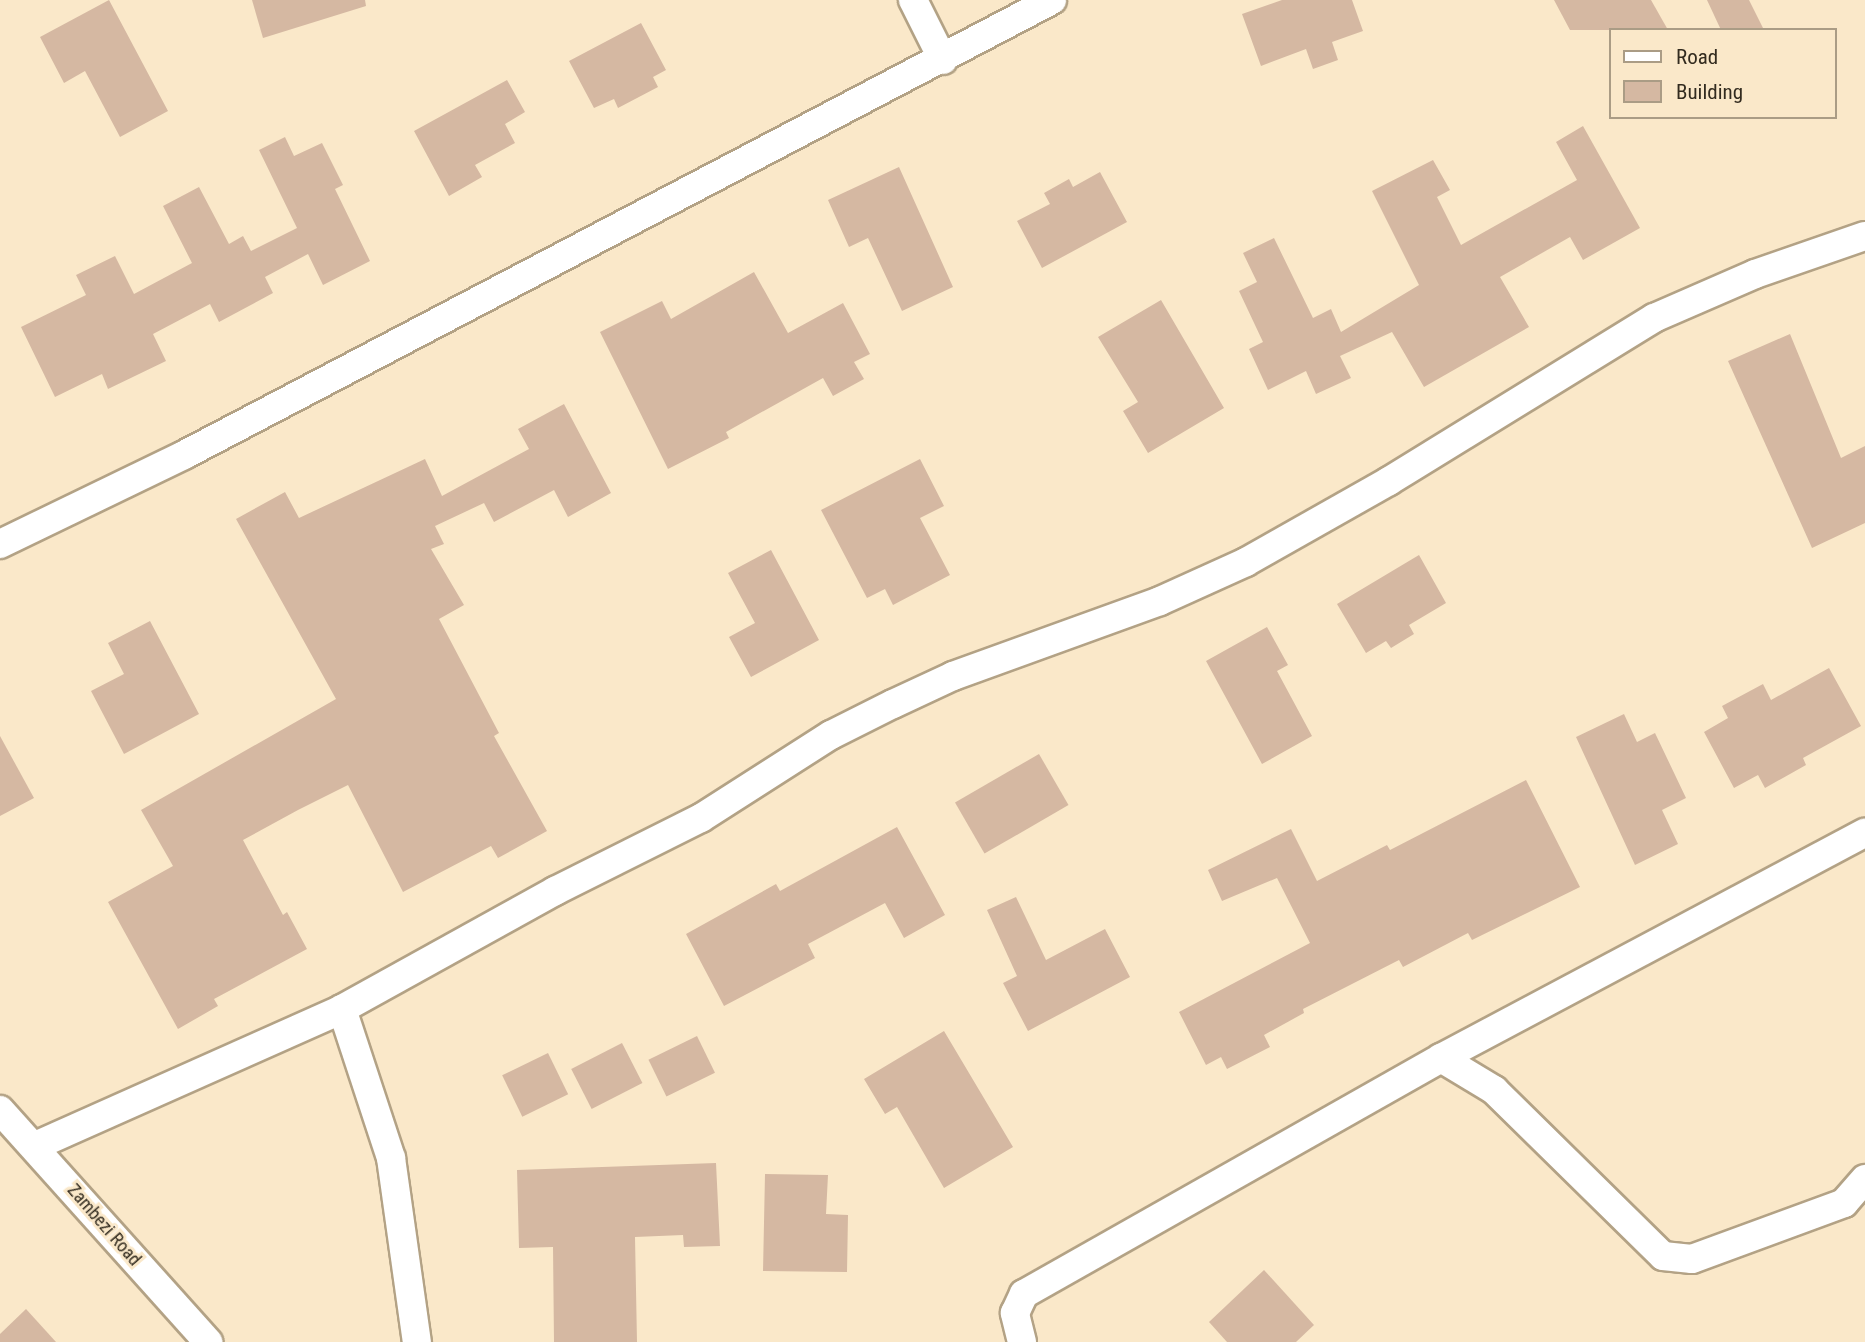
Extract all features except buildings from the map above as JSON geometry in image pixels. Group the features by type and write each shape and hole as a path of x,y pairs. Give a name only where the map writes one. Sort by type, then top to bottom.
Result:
{"street":[{"path":"913,0 943,60"},
{"path":"0,544 184,455 648,210 943,60 1052,0"},
{"path":"35,1146 342,1009 555,891 701,818 831,735 893,704 953,676 1160,601 1245,562 1389,481 1654,318 1755,274 1865,236"},
{"path":"1023,1342 1015,1313 1024,1294 1441,1058 1865,833"},
{"path":"342,1009 391,1158 417,1342"},
{"path":"1441,1058 1494,1090 1663,1256 1692,1259 1844,1203 1865,1179"},
{"name":"Zambezi Road","path":"0,1110 208,1342"}]}
